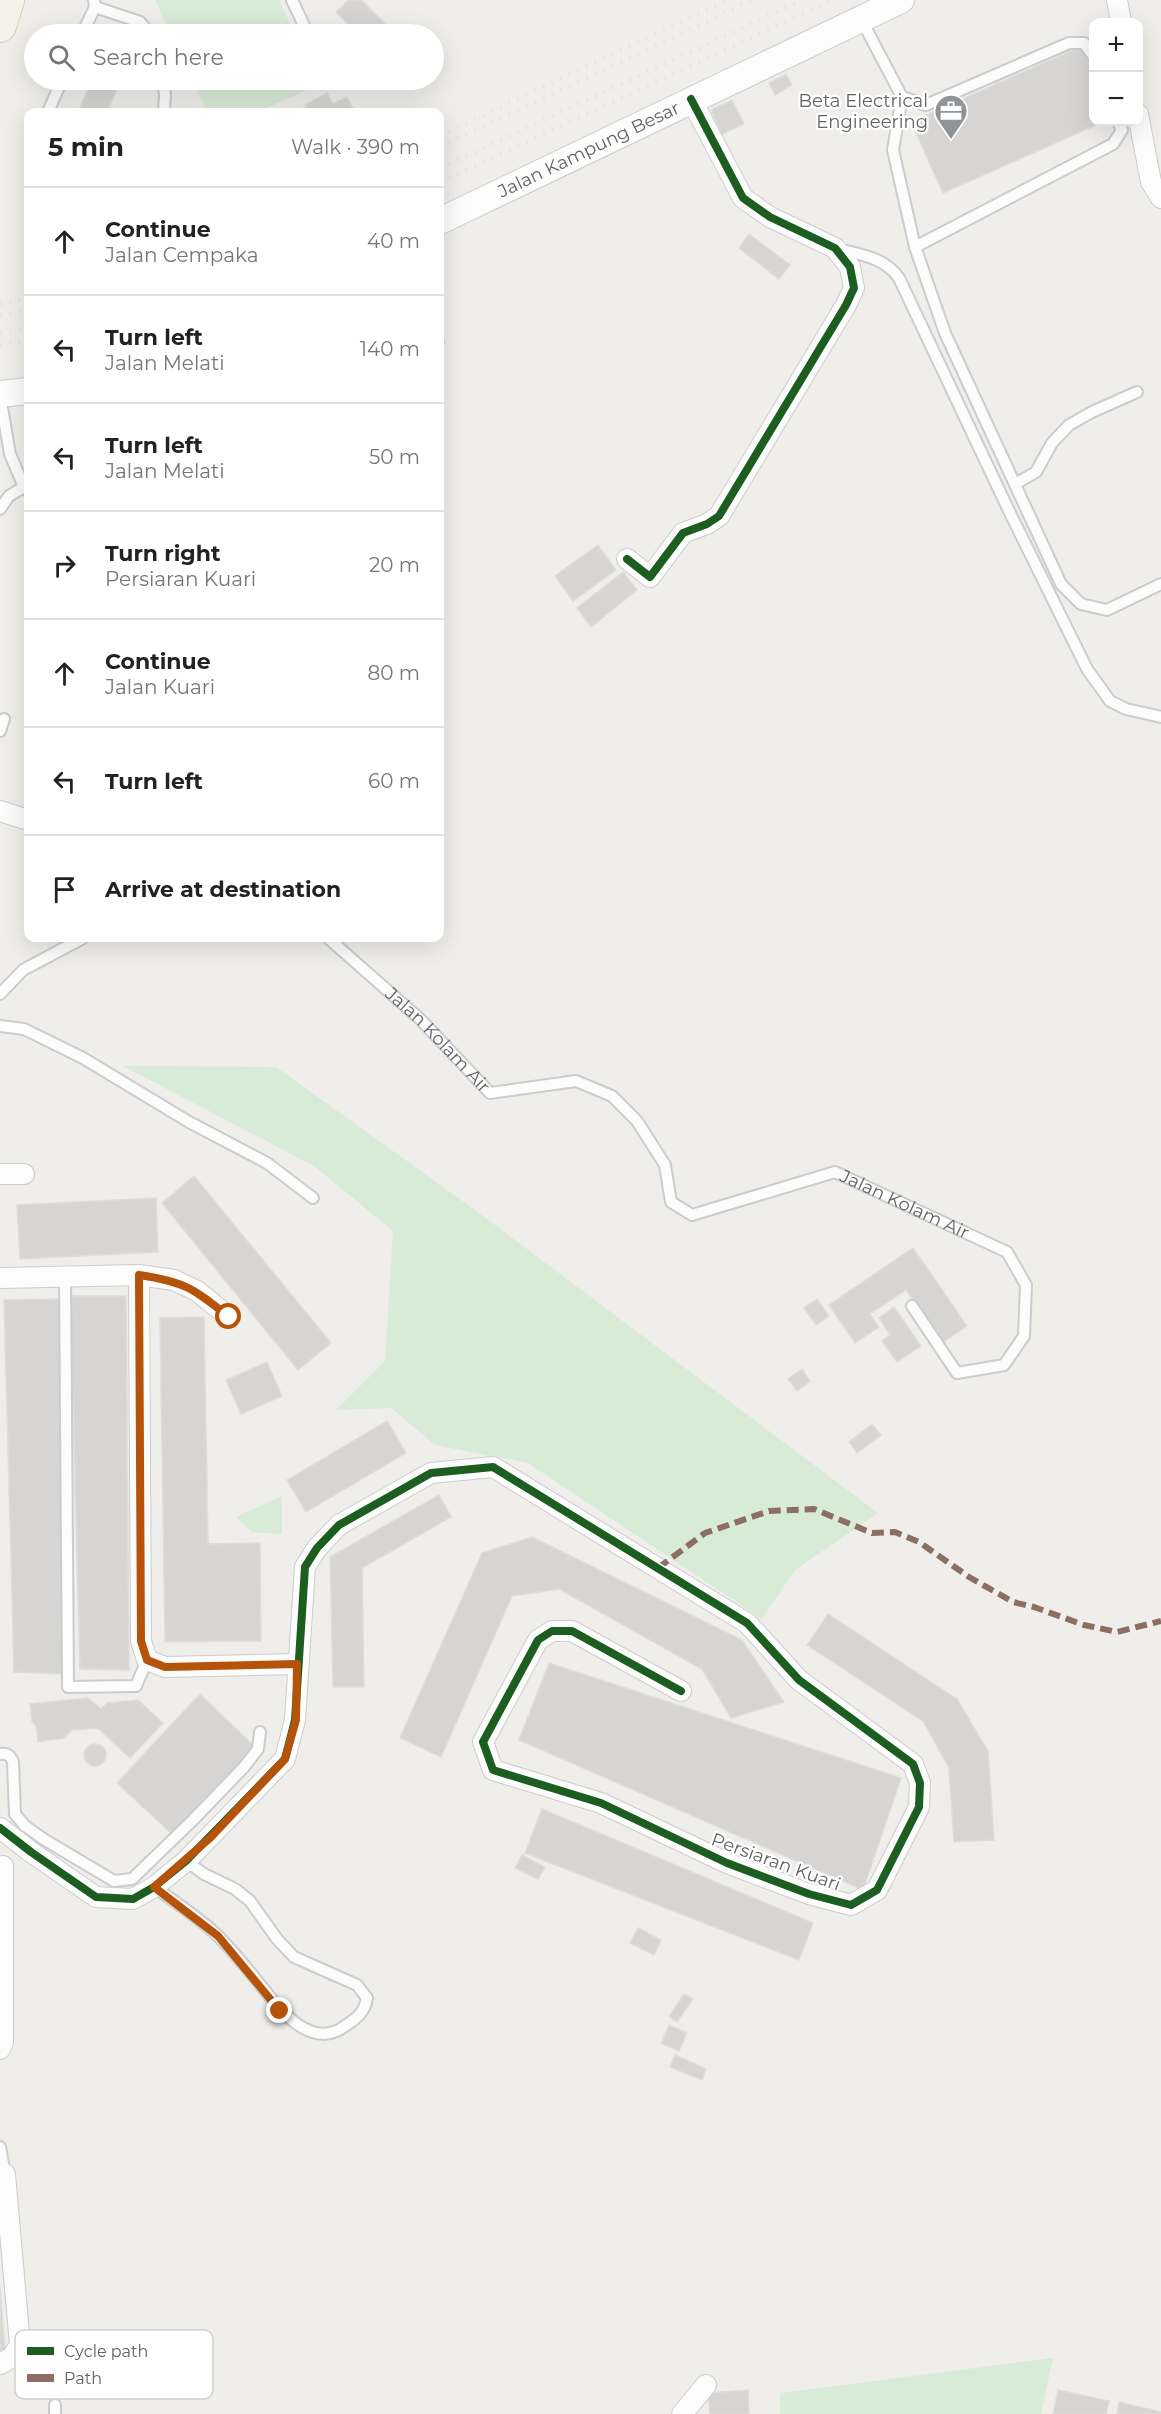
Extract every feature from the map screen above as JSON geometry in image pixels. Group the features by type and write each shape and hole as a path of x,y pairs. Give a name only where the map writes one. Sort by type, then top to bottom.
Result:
{"street":[{"name":"Jalan Kampung Besar","path":"444,219 901,0"},
{"path":"1117,0 1120,18"},
{"path":"627,559 650,577 683,533 707,524 719,516 854,288 850,267 835,248 770,217 743,198 692,99"},
{"path":"1140,126 1151,182 1161,198"},
{"path":"0,395 24,392"},
{"path":"0,810 24,819"},
{"path":"0,1174 24,1174"},
{"path":"139,1275 141,1641 147,1660 165,1667 297,1664"},
{"path":"0,1278 139,1275 174,1280 197,1291 229,1317"},
{"name":"Persiaran Kuari","path":"0,1828 96,1897 133,1899 154,1887 210,1838 285,1759 296,1720 297,1664 305,1567 317,1548 339,1525 431,1473 493,1467 747,1623 798,1680 913,1764 920,1783 919,1807 877,1890 851,1905 809,1894 727,1863 601,1803 493,1770 483,1742 538,1640 552,1631 572,1631 681,1691"},
{"path":"0,2049 3,2042 2,1865"},
{"path":"2,2174 18,2330"},
{"path":"0,2364 15,2352"},
{"path":"682,2414 706,2385"}],"lane":[{"path":"292,0 303,24"},
{"path":"86,24 94,4 142,24"},
{"path":"861,19 902,98 893,150 915,247 945,333 1061,584 1081,604 1107,610 1161,584"},
{"path":"902,98 926,105 1069,43 1084,43 1089,50"},
{"path":"50,108 58,90"},
{"path":"164,90 164,108"},
{"path":"915,247 1113,144 1122,130 1120,126"},
{"path":"835,248 878,260 891,267 899,278 1087,669 1110,701 1126,709 1161,717"},
{"path":"1015,484 1036,472 1052,443 1070,425 1092,412 1137,392"},
{"path":"0,395 9,454 24,485"},
{"path":"0,509 9,496 24,490"},
{"path":"0,731 4,719"},
{"path":"0,994 23,970 76,942"},
{"name":"Jalan Kolam Air","path":"333,942 421,1020 490,1093 576,1081 612,1096 638,1121 665,1165 671,1202 692,1215 835,1172 1007,1252 1026,1285 1024,1336 1004,1365 957,1373 912,1306"},
{"path":"0,1026 24,1029 83,1058 189,1122 267,1163 313,1198"},
{"path":"65,1277 68,1687 136,1686 147,1660"},
{"path":"0,1754 5,1753 11,1756 15,1814 25,1826 114,1881 132,1879 193,1820 258,1749 260,1732"},
{"path":"193,1820 210,1838"},
{"path":"154,1887 218,1936 280,2011 291,2020 322,2034 336,2033 357,2018 366,2006 367,1998 357,1985 294,1957 277,1939 250,1901 234,1889 204,1875 186,1861"},
{"path":"0,2147 2,2174"}],"green space":[{"path":"155,0 279,0 290,24 166,24"},
{"path":"197,90 307,90 267,108 205,108"},
{"path":"123,1066 276,1067 471,1207 878,1513 795,1570 762,1619 528,1463 435,1445 391,1408 336,1410 385,1361 393,1231 314,1166"},
{"path":"282,1496 282,1534 252,1532 236,1517"},
{"path":"1053,2358 1041,2414 780,2414 780,2393"}],"building":[{"path":"349,0 361,0 386,24 348,24 336,12"},
{"path":"1081,46 1089,64 1089,126 1094,126 943,193 911,122"},
{"path":"786,74 792,85 775,95 769,83"},
{"path":"88,90 117,90 109,108 80,108"},
{"path":"327,93 333,104 347,97 353,108 307,108 305,105"},
{"path":"732,100 744,124 722,134 711,110"},
{"path":"749,234 790,265 779,279 739,248"},
{"path":"598,545 616,570 573,601 555,576"},
{"path":"623,572 637,590 591,627 577,608"},
{"path":"194,1176 331,1343 298,1370 162,1203"},
{"path":"156,1198 158,1252 20,1259 17,1205"},
{"path":"913,1248 967,1326 942,1343 906,1290 870,1314 879,1327 855,1343 829,1305"},
{"path":"70,1296 126,1296 129,1670 80,1669"},
{"path":"60,1299 63,1674 14,1672 4,1300"},
{"path":"817,1299 829,1316 816,1325 804,1308"},
{"path":"894,1307 921,1346 897,1362 882,1341 890,1335 879,1318"},
{"path":"204,1317 208,1544 260,1543 261,1641 165,1642 160,1318"},
{"path":"267,1362 282,1396 241,1414 226,1380"},
{"path":"802,1369 810,1381 797,1391 788,1379"},
{"path":"387,1421 406,1453 306,1512 287,1480"},
{"path":"872,1424 881,1435 857,1453 849,1442"},
{"path":"439,1495 451,1517 362,1568 364,1687 333,1687 330,1557"},
{"path":"532,1537 742,1640 784,1702 731,1718 702,1669 559,1589 512,1596 441,1757 400,1738 482,1553"},
{"path":"828,1614 957,1699 988,1751 994,1840 954,1842 949,1768 923,1721 807,1645"},
{"path":"549,1663 901,1778 863,1890 519,1740"},
{"path":"200,1694 255,1747 173,1835 117,1783"},
{"path":"88,1698 101,1709 107,1703 138,1700 163,1723 130,1758 98,1728 72,1730 64,1738 38,1742 30,1704"},
{"path":"91,1744 99,1744 106,1751 106,1759 99,1766 91,1766 84,1759 84,1751"},
{"path":"542,1809 813,1923 799,1960 525,1853"},
{"path":"522,1855 545,1867 538,1879 515,1868"},
{"path":"638,1928 661,1940 654,1955 630,1943"},
{"path":"684,1994 693,1999 677,2022 669,2016"},
{"path":"669,2025 687,2033 679,2051 661,2043"},
{"path":"675,2055 706,2069 702,2080 670,2067"},
{"path":"0,2287 5,2350 0,2350"},
{"path":"748,2390 749,2414 710,2414 708,2393"},
{"path":"1058,2390 1109,2401 1106,2414 1053,2414"},
{"path":"1119,2402 1161,2412 1161,2414 1117,2414"}],"railway":[{"path":"444,134 726,0"},
{"path":"444,145 752,0"},
{"path":"444,166 802,0"},
{"path":"444,180 832,0"},
{"path":"0,304 24,300"},
{"path":"0,315 24,311"},
{"path":"0,333 24,329"},
{"path":"0,345 24,341"}],"marked path":[{"path":"658,1568 705,1533 769,1511 814,1509 872,1533 895,1532 919,1542 969,1577 1013,1602 1084,1625 1117,1632 1161,1621"}],"cycle path":[{"path":"627,559 650,577 683,533 707,524 719,516 854,288 850,267 835,248 770,217 743,198 691,99"},
{"path":"0,1828 96,1897 133,1899 154,1887 186,1861 285,1759 295,1720 305,1567 317,1548 339,1525 431,1473 493,1467 747,1623 799,1680 913,1764 920,1783 919,1807 877,1890 851,1905 809,1894 727,1863 601,1803 493,1770 483,1742 538,1640 552,1631 572,1631 681,1691"}],"place":[{"name":"Beta Electrical Engineering","path":"951,140"}],"route":[{"path":"229,1317 197,1291 174,1280 139,1275 141,1641 147,1660 165,1667 297,1664 296,1720 285,1759 210,1838 154,1887 218,1936 280,2011"}]}
